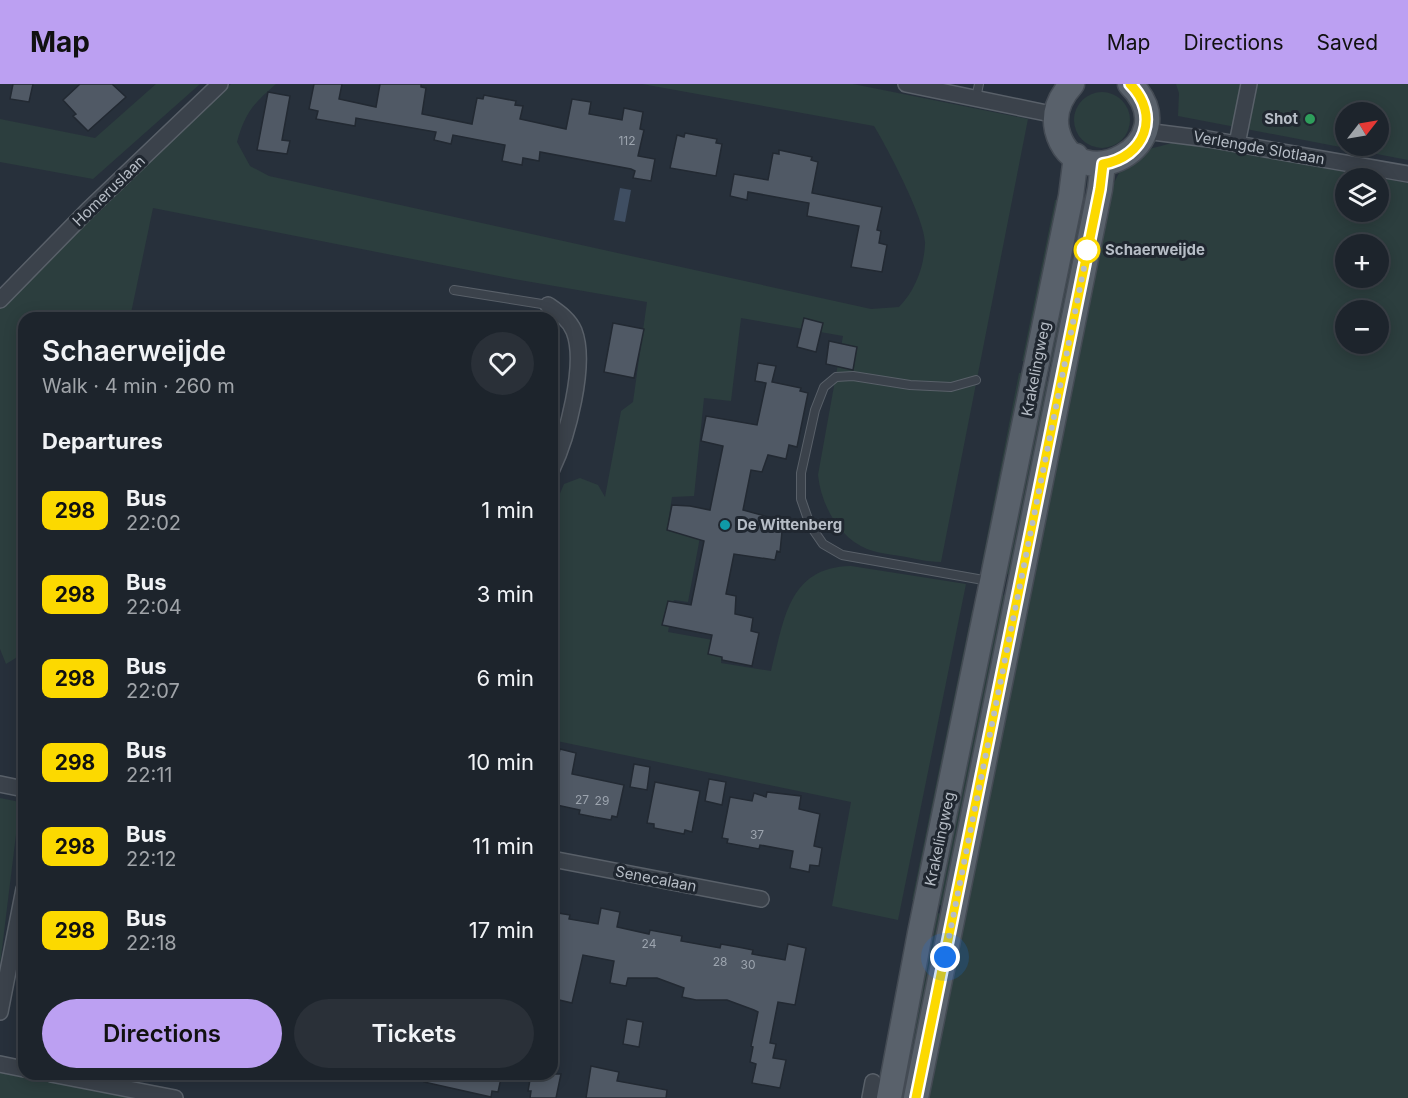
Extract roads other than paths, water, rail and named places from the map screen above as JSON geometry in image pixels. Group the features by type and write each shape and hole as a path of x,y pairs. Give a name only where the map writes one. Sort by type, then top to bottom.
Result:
{"main road":[{"path":"1072,84 1061,98 1056,115 1060,139 1076,156 1089,162 1103,164 1126,156 1138,145 1145,131 1145,109 1140,96 1130,84"},
{"name":"Krakelingweg","path":"881,1090 922,924 1071,196 1076,156"},
{"name":"Krakelingweg","path":"916,1098 1100,189 1103,164"}],"street":[{"name":"Homeruslaan","path":"0,300 88,210 220,84"},
{"path":"906,84 978,91 1056,115"},
{"path":"1237,144 1249,84"},
{"name":"Verlengde Slotlaan","path":"1145,131 1237,144 1408,174"},
{"path":"548,305 564,316 574,330 578,348 571,410 558,450"},
{"path":"993,581 1020,586"},
{"path":"0,784 18,788"},
{"name":"Senecalaan","path":"558,860 761,899"},
{"path":"0,1012 18,920"},
{"path":"0,1064 18,1068"},
{"path":"82,1080 175,1098"},
{"name":"Krakelingweg","path":"870,1098 881,1090"}],"lane":[{"path":"454,290 548,305"},
{"path":"976,380 951,387 910,385 853,376 836,377 824,387 815,410 801,473 801,499 810,525 823,544 842,555 993,581"}],"water":[{"path":"620,188 631,190 625,222 614,220"}],"place":[{"name":"Shot","path":"1310,119"},
{"name":"Schaerweijde","path":"1087,250"},
{"name":"De Wittenberg","path":"725,525"}]}
